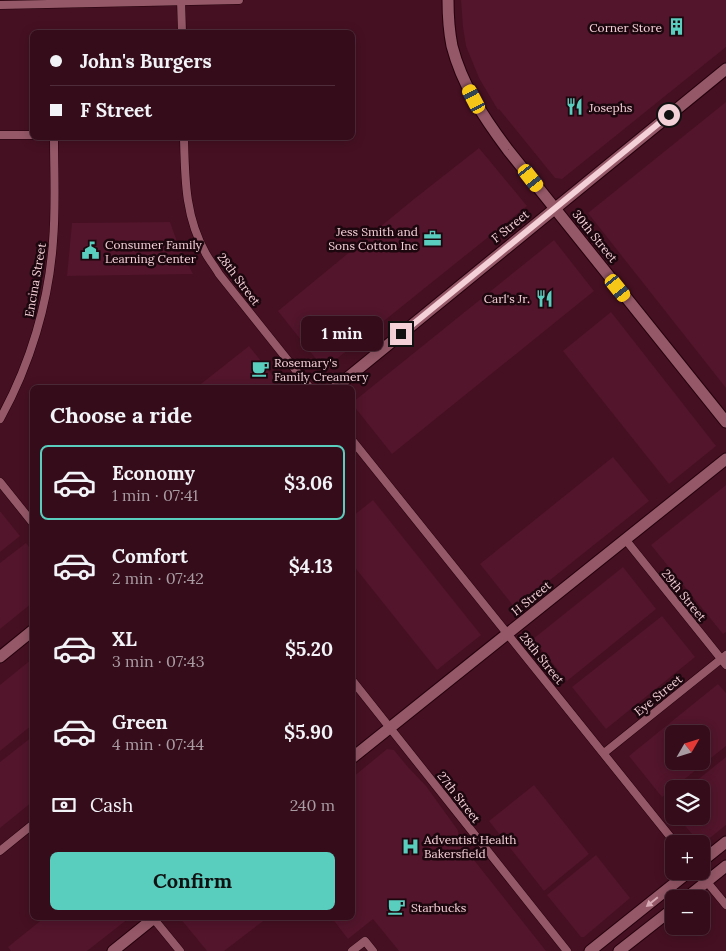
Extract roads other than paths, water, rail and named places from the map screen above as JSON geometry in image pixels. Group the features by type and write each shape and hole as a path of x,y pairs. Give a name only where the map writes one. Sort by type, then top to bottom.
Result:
{"street":[{"path":"0,5 239,0"},
{"name":"30th Street","path":"448,0 449,25 457,63 468,88 490,127 726,422"},
{"path":"182,1 182,30"},
{"name":"F Street","path":"339,385 726,68"},
{"path":"0,135 30,135"},
{"name":"Encina Street","path":"0,419 25,364 44,304 53,242 55,211 54,140"},
{"name":"28th Street","path":"184,140 187,198 191,218 206,254 219,274 308,385"},
{"name":"28th Street","path":"355,444 669,835"},
{"name":"H Street","path":"355,756 726,459"},
{"path":"0,482 30,520"},
{"name":"29th Street","path":"626,539 724,660"},
{"path":"0,657 30,633"},
{"name":"Eye Street","path":"604,753 724,660"},
{"name":"27th Street","path":"355,684 567,951"},
{"path":"0,851 30,827"},
{"path":"710,855 726,842"},
{"path":"696,890 726,866"},
{"path":"590,951 679,880"},
{"path":"707,881 726,906"},
{"path":"619,951 665,915"},
{"path":"113,951 152,920"},
{"path":"156,920 180,951"},
{"path":"352,951 365,941 373,951"}],"place":[{"name":"Corner Store","path":"676,27"},
{"name":"Josephs","path":"575,107"},
{"name":"Jess Smith and Sons Cotton Inc","path":"432,238"},
{"name":"Consumer Family Learning Center","path":"91,251"},
{"name":"Carl's Jr.","path":"544,298"},
{"name":"Rosemary's Family Creamery","path":"260,369"},
{"name":"Adventist Health Bakersfield","path":"410,846"},
{"name":"Starbucks","path":"397,907"}]}
